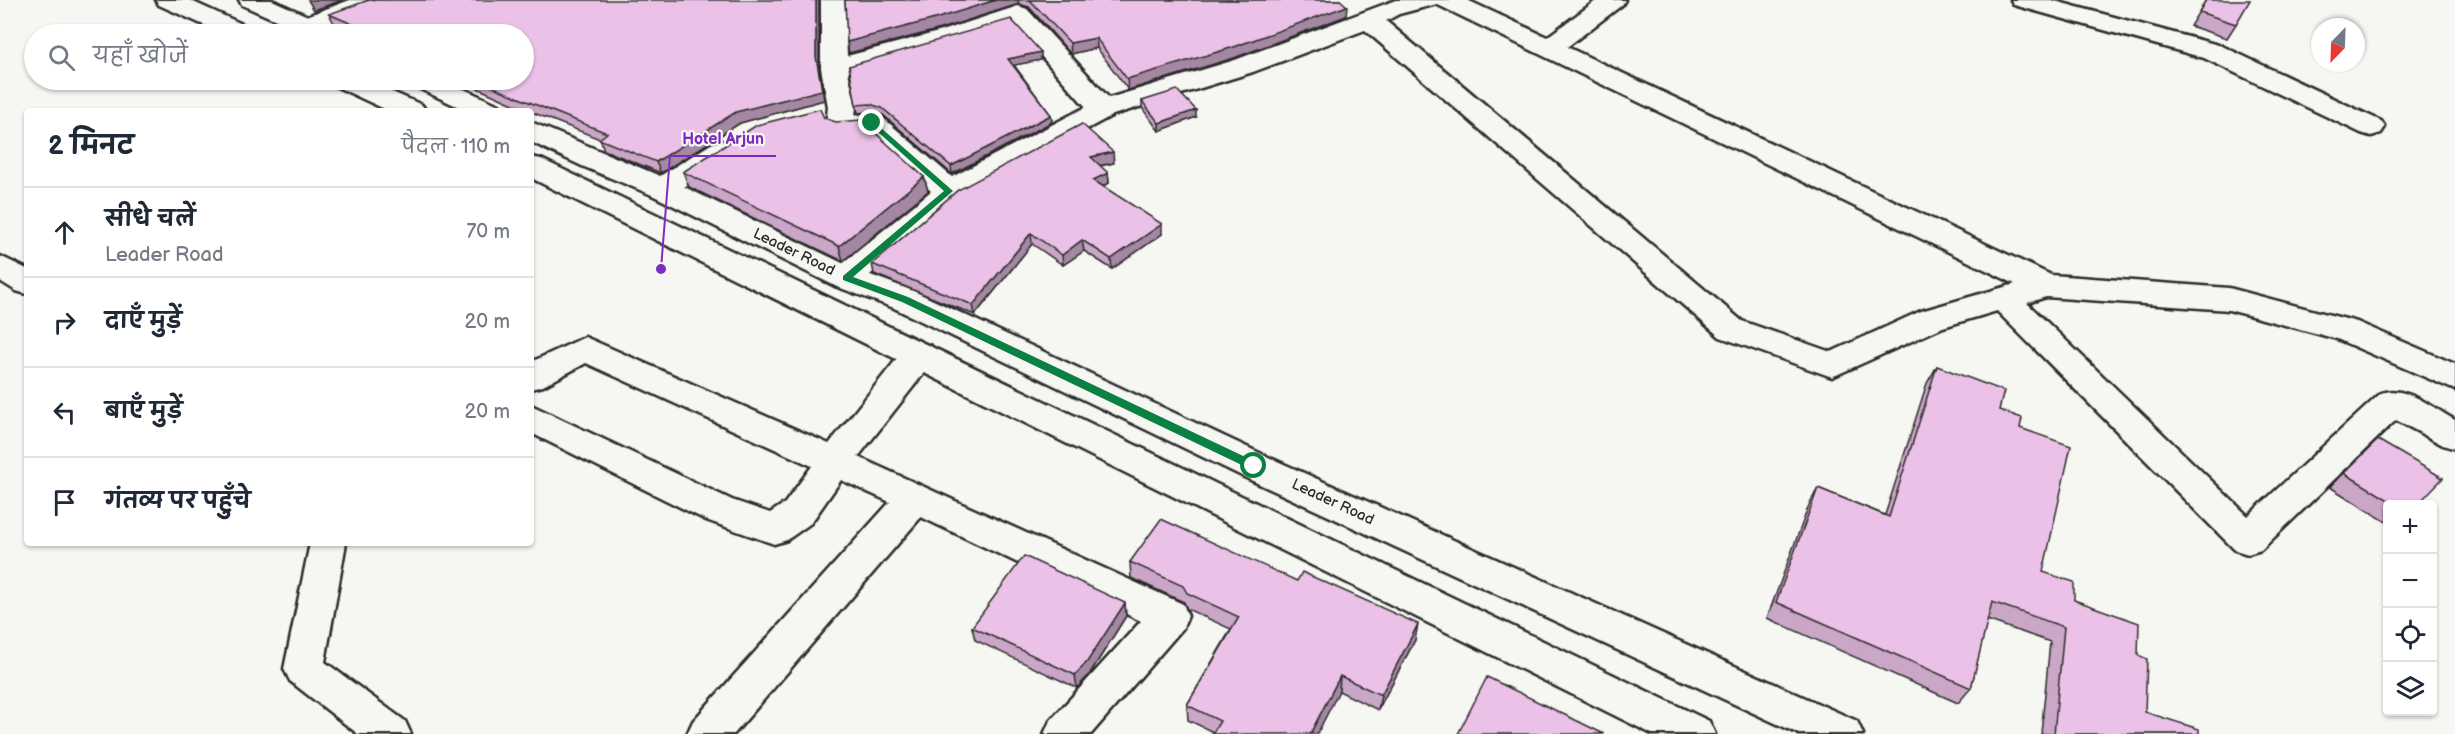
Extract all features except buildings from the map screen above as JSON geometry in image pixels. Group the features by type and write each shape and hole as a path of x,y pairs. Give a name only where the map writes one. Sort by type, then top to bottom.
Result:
{"street":[{"path":"168,0 222,24"},
{"path":"251,0 303,24"},
{"path":"328,24 374,0"},
{"path":"833,0 834,68 830,110 840,125 872,123 949,191"},
{"path":"846,278 949,191 1103,110 1244,66 1369,20 1390,9 1427,0"},
{"path":"1447,0 2046,286"},
{"path":"1549,48 1613,0"},
{"path":"2023,0 2213,52 2371,127"},
{"path":"834,68 947,37 1018,14 1103,110"},
{"path":"1369,20 1731,328 1832,365 1932,319 2046,286 2229,299 2346,330 2455,378"},
{"path":"366,90 405,108"},
{"path":"444,90 483,108"},
{"name":"Leader Road","path":"534,132 592,160 662,188 846,278 905,300 1254,466 1842,734"},
{"path":"662,188 741,137"},
{"path":"534,167 1694,734"},
{"path":"0,267 24,281"},
{"path":"2003,298 2248,539 2393,402 2455,436"},
{"path":"534,375 585,349 916,498 1169,616 1065,734"},
{"path":"534,419 719,510 774,529 798,513 834,461 919,355"},
{"path":"708,734 916,498"},
{"path":"327,546 304,669 390,734"}],"place":[{"name":"Hotel Arjun","path":"661,269"}],"route":[{"path":"872,123 949,191 846,278 905,300 1254,466"}]}
